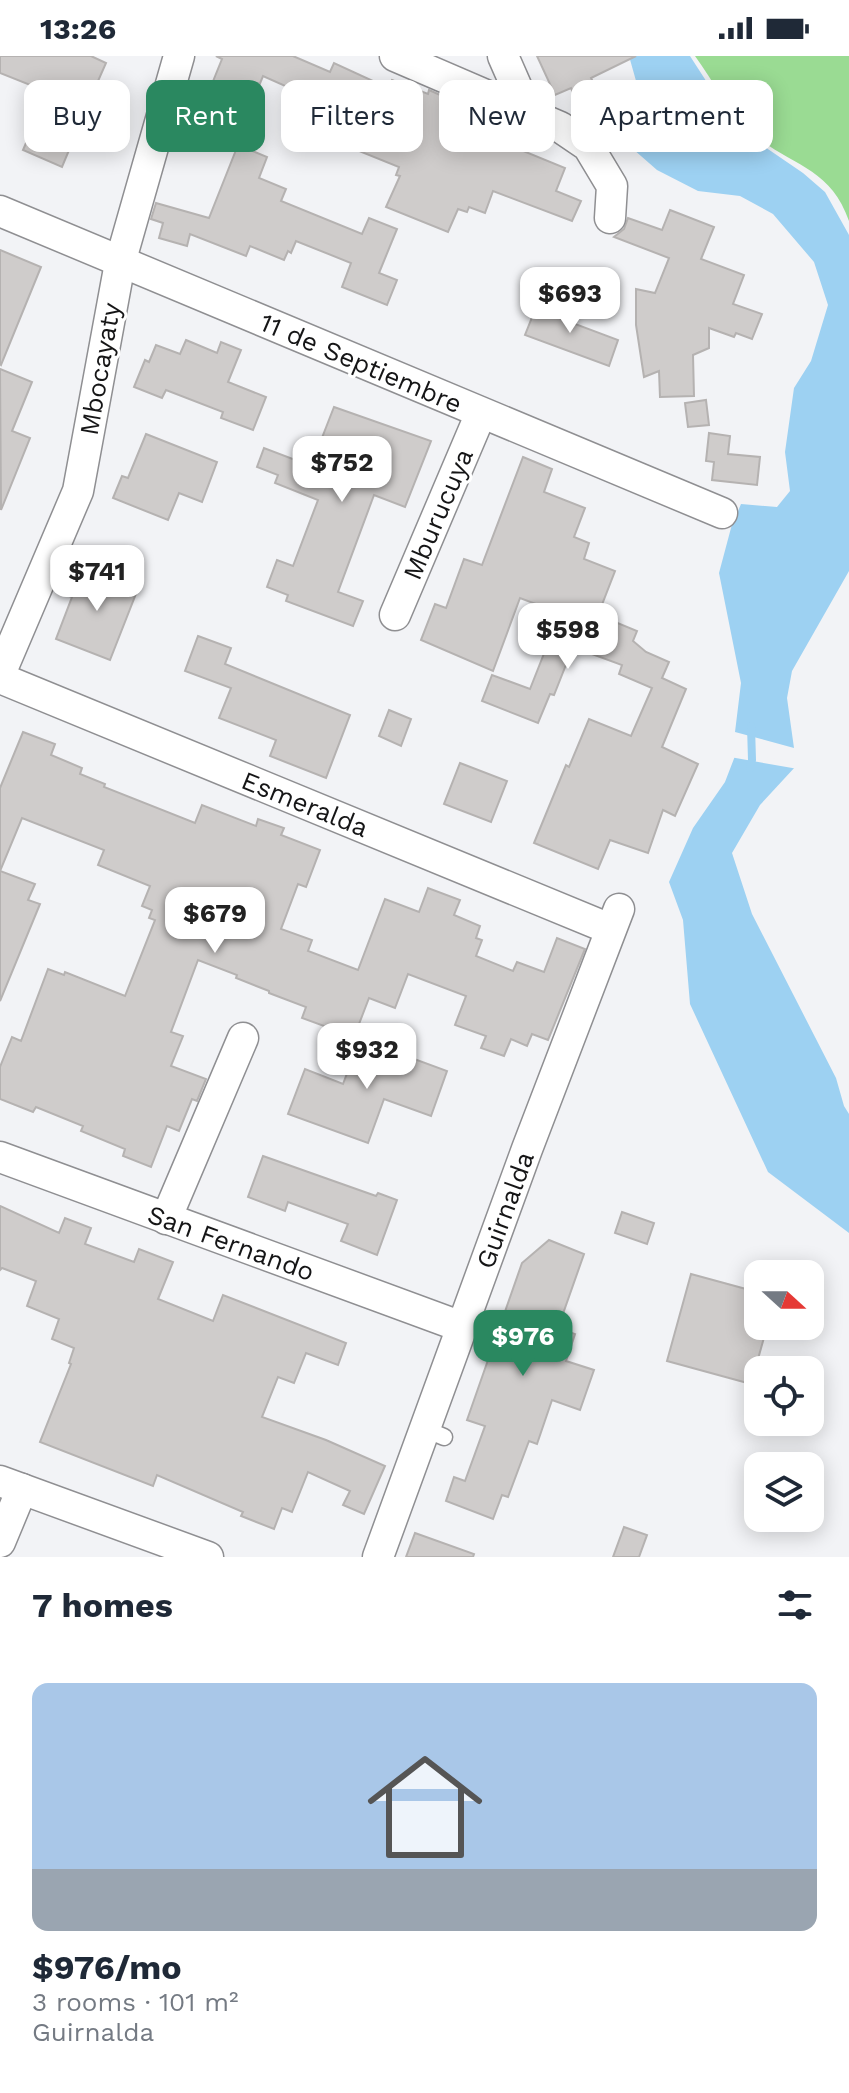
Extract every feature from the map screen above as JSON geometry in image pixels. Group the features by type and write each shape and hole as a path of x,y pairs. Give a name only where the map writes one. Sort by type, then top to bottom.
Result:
{"street":[{"name":"Mbocayaty","path":"0,676 78,491 120,263 179,56"},
{"path":"395,56 451,80"},
{"path":"503,56 514,80"},
{"path":"555,125 588,146 612,186 610,218"},
{"name":"11 de Septiembre","path":"0,211 722,513"},
{"name":"Mburucuya","path":"395,615 481,413"},
{"name":"Esmeralda","path":"0,676 615,919"},
{"name":"Guirnalda","path":"378,1557 434,1433 462,1327 615,919"},
{"path":"166,1219 243,1038"},
{"name":"San Fernando","path":"0,1157 462,1327"},
{"path":"0,1542 11,1485 208,1557"}],"green space":[{"path":"695,56 849,56 849,221 831,188 807,168 773,148 773,80 711,80"}],"water":[{"path":"629,56 690,56 705,80 636,80"},
{"path":"636,152 772,152 825,192 849,235 849,571 792,671 787,698 794,748 735,732 741,683 719,573 741,504 777,507 790,491 785,452 794,388 811,361 828,305 814,262 773,214 740,196 698,191 657,170"},
{"path":"735,756 796,766 760,805 732,853 752,914 836,1078 849,1114 849,1233 768,1172 690,1004 683,920 669,882 693,828 725,782"}],"pier":[{"path":"735,752 797,762 800,767 730,757"}],"building":[{"path":"0,56 91,56 106,63 98,80 24,80 24,82 0,73"},
{"path":"216,56 293,56 330,72 334,63 371,80 281,80 281,84 263,76 261,80 214,80 222,59"},
{"path":"537,56 636,56 592,80 571,80 571,88 555,95 555,80 548,80"},
{"path":"429,90 439,94 439,152 526,152 565,168 556,191 581,201 572,221 493,191 485,213 469,207 467,212 458,209 448,232 386,207 400,176 396,175 399,167 362,152 423,152 423,92 428,94"},
{"path":"28,152 68,152 62,167"},
{"path":"235,152 255,152 267,157 259,178 286,189 281,201 362,234 369,218 397,229 379,273 397,280 387,305 342,287 351,263 296,241 284,260 250,246 246,256 190,234 187,246 159,238 163,223 151,219 156,203 209,218"},
{"path":"670,210 714,227 701,259 744,275 733,304 762,314 752,339 736,333 734,337 709,328 709,348 693,355 694,396 660,397 659,371 644,377 636,325 636,289 655,293 669,258 614,237 624,229 628,218 662,230"},
{"path":"0,250 41,267 1,365 0,364"},
{"path":"539,300 562,309 559,318 618,340 609,366 525,335"},
{"path":"186,340 217,353 221,342 241,350 228,382 266,397 253,430 221,418 223,412 166,390 162,398 134,387 145,360 149,362 156,345 180,354"},
{"path":"0,369 32,382 12,431 30,438 1,510"},
{"path":"706,400 709,425 688,427 685,403"},
{"path":"334,407 431,441 405,507 374,495 338,592 363,601 353,626 286,601 288,595 267,587 277,560 293,566 318,500 275,483 278,475 257,467 264,448 311,466"},
{"path":"709,433 730,436 728,454 760,457 757,485 712,480 714,462 706,461"},
{"path":"146,434 217,462 202,502 179,493 168,520 113,498 122,476 128,478"},
{"path":"523,457 552,469 544,492 585,508 574,537 589,543 584,559 615,571 598,615 637,631 633,641 646,652 669,662 662,678 686,689 662,747 698,764 675,816 663,810 648,853 610,840 598,869 534,843 589,719 631,736 652,688 619,674 622,665 573,647 554,695 550,694 538,723 482,701 492,675 530,689 560,613 520,598 493,671 421,640 435,604 446,608 464,559 482,565"},
{"path":"76,569 109,582 111,575 139,586 110,660 56,639 72,597 66,595"},
{"path":"198,636 231,648 225,664 350,715 326,778 270,756 276,740 219,718 231,688 185,671"},
{"path":"389,710 411,719 401,746 379,736"},
{"path":"23,732 55,744 51,755 82,768 80,774 105,784 104,787 195,823 202,805 256,826 258,819 284,828 281,835 320,850 306,887 298,884 281,929 312,940 308,951 358,970 385,899 419,912 428,888 460,900 454,915 480,926 476,938 482,940 476,956 513,971 517,962 544,972 557,938 585,949 548,1040 532,1034 527,1046 511,1039 504,1056 481,1048 486,1036 455,1025 466,996 408,974 395,1008 369,998 354,1037 302,1018 306,1007 198,960 171,1032 183,1036 171,1066 206,1079 197,1101 192,1099 179,1131 167,1126 151,1167 123,1156 125,1149 81,1131 83,1126 36,1107 33,1112 0,1099 0,1067 12,1037 21,1041 48,969 64,975 65,972 125,996 155,920 149,918 152,910 142,906 150,886 98,865 104,850 22,818 0,871 0,788"},
{"path":"460,763 507,781 491,822 444,804"},
{"path":"0,871 35,884 28,900 40,904 0,1001"},
{"path":"360,1039 447,1071 431,1116 384,1099 368,1143 288,1114 305,1069 343,1084"},
{"path":"263,1156 376,1196 378,1193 397,1200 377,1255 341,1241 348,1224 288,1202 285,1211 248,1197"},
{"path":"0,1206 59,1233 65,1218 91,1228 85,1244 134,1262 139,1249 173,1262 158,1299 213,1321 223,1295 346,1343 338,1365 306,1353 294,1383 278,1377 262,1417 385,1466 364,1514 343,1505 350,1491 308,1472 292,1512 282,1508 274,1529 241,1516 243,1512 157,1475 153,1486 40,1442 71,1364 74,1348 52,1339 59,1319 27,1306 36,1281 2,1268 0,1270"},
{"path":"622,1212 654,1223 647,1244 615,1233"},
{"path":"549,1240 584,1254 558,1328 575,1334 566,1361 594,1370 580,1410 552,1400 537,1444 529,1441 508,1497 502,1495 493,1519 446,1501 454,1477 465,1481 485,1426 467,1420 522,1263"},
{"path":"691,1274 744,1288 744,1340 763,1340 759,1356 744,1356 744,1382 667,1361"},
{"path":"624,1527 647,1535 639,1557 613,1557"},
{"path":"415,1533 474,1554 473,1557 406,1557"}],"waterway":[{"path":"750,768 751,726"}]}
